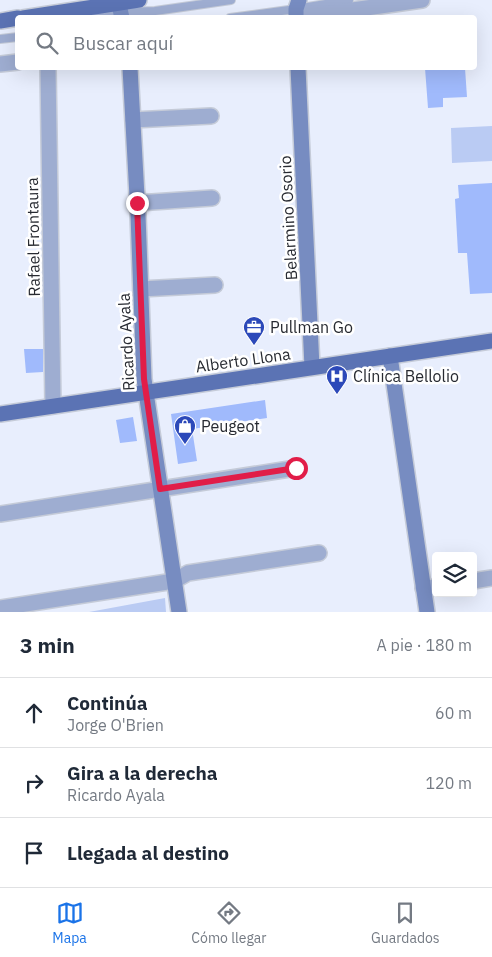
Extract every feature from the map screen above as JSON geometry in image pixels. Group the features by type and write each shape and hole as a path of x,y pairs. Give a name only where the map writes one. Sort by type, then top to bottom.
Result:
{"main road":[{"path":"52,15 120,8 139,0"},
{"path":"0,21 15,18"},
{"name":"Alberto Llona","path":"0,414 492,341"}],"street":[{"path":"297,9 317,15 422,0"},
{"path":"0,64 15,62"},
{"name":"Rafael Frontaura","path":"48,70 53,406"},
{"name":"Ricardo Ayala","path":"130,70 144,379 179,612"},
{"name":"Belarmino Osorio","path":"298,70 312,368"},
{"path":"133,120 211,116"},
{"path":"137,203 212,198"},
{"path":"140,289 215,285"},
{"path":"390,356 429,588 427,612"},
{"path":"0,514 296,468"},
{"path":"0,608 174,581 188,573 319,553"},
{"path":"477,580 492,578"}],"lane":[{"path":"79,15 120,8 138,12 155,11 231,0"},
{"path":"252,15 349,0"},
{"path":"0,26 15,24"},
{"path":"0,39 15,37"}],"shaded area":[{"path":"492,126 492,161 452,163 451,128"},
{"path":"165,598 166,612 89,612"}],"building":[{"path":"425,70 465,70 467,97 443,98 443,107 428,108"},
{"path":"492,183 492,293 470,294 467,253 458,253 455,199 459,198 458,185"},
{"path":"24,349 43,349 43,372 26,373"},
{"name":"Peugeot","path":"265,400 267,418 192,429 197,461 178,464 171,414"},
{"path":"133,417 137,441 120,443 116,420"}],"place":[{"name":"Pullman Go","path":"254,346"},
{"name":"Clínica Bellolio","path":"337,395"},
{"name":"Peugeot","path":"185,445"}],"route":[{"path":"137,203 144,379 160,489 296,468"}]}
